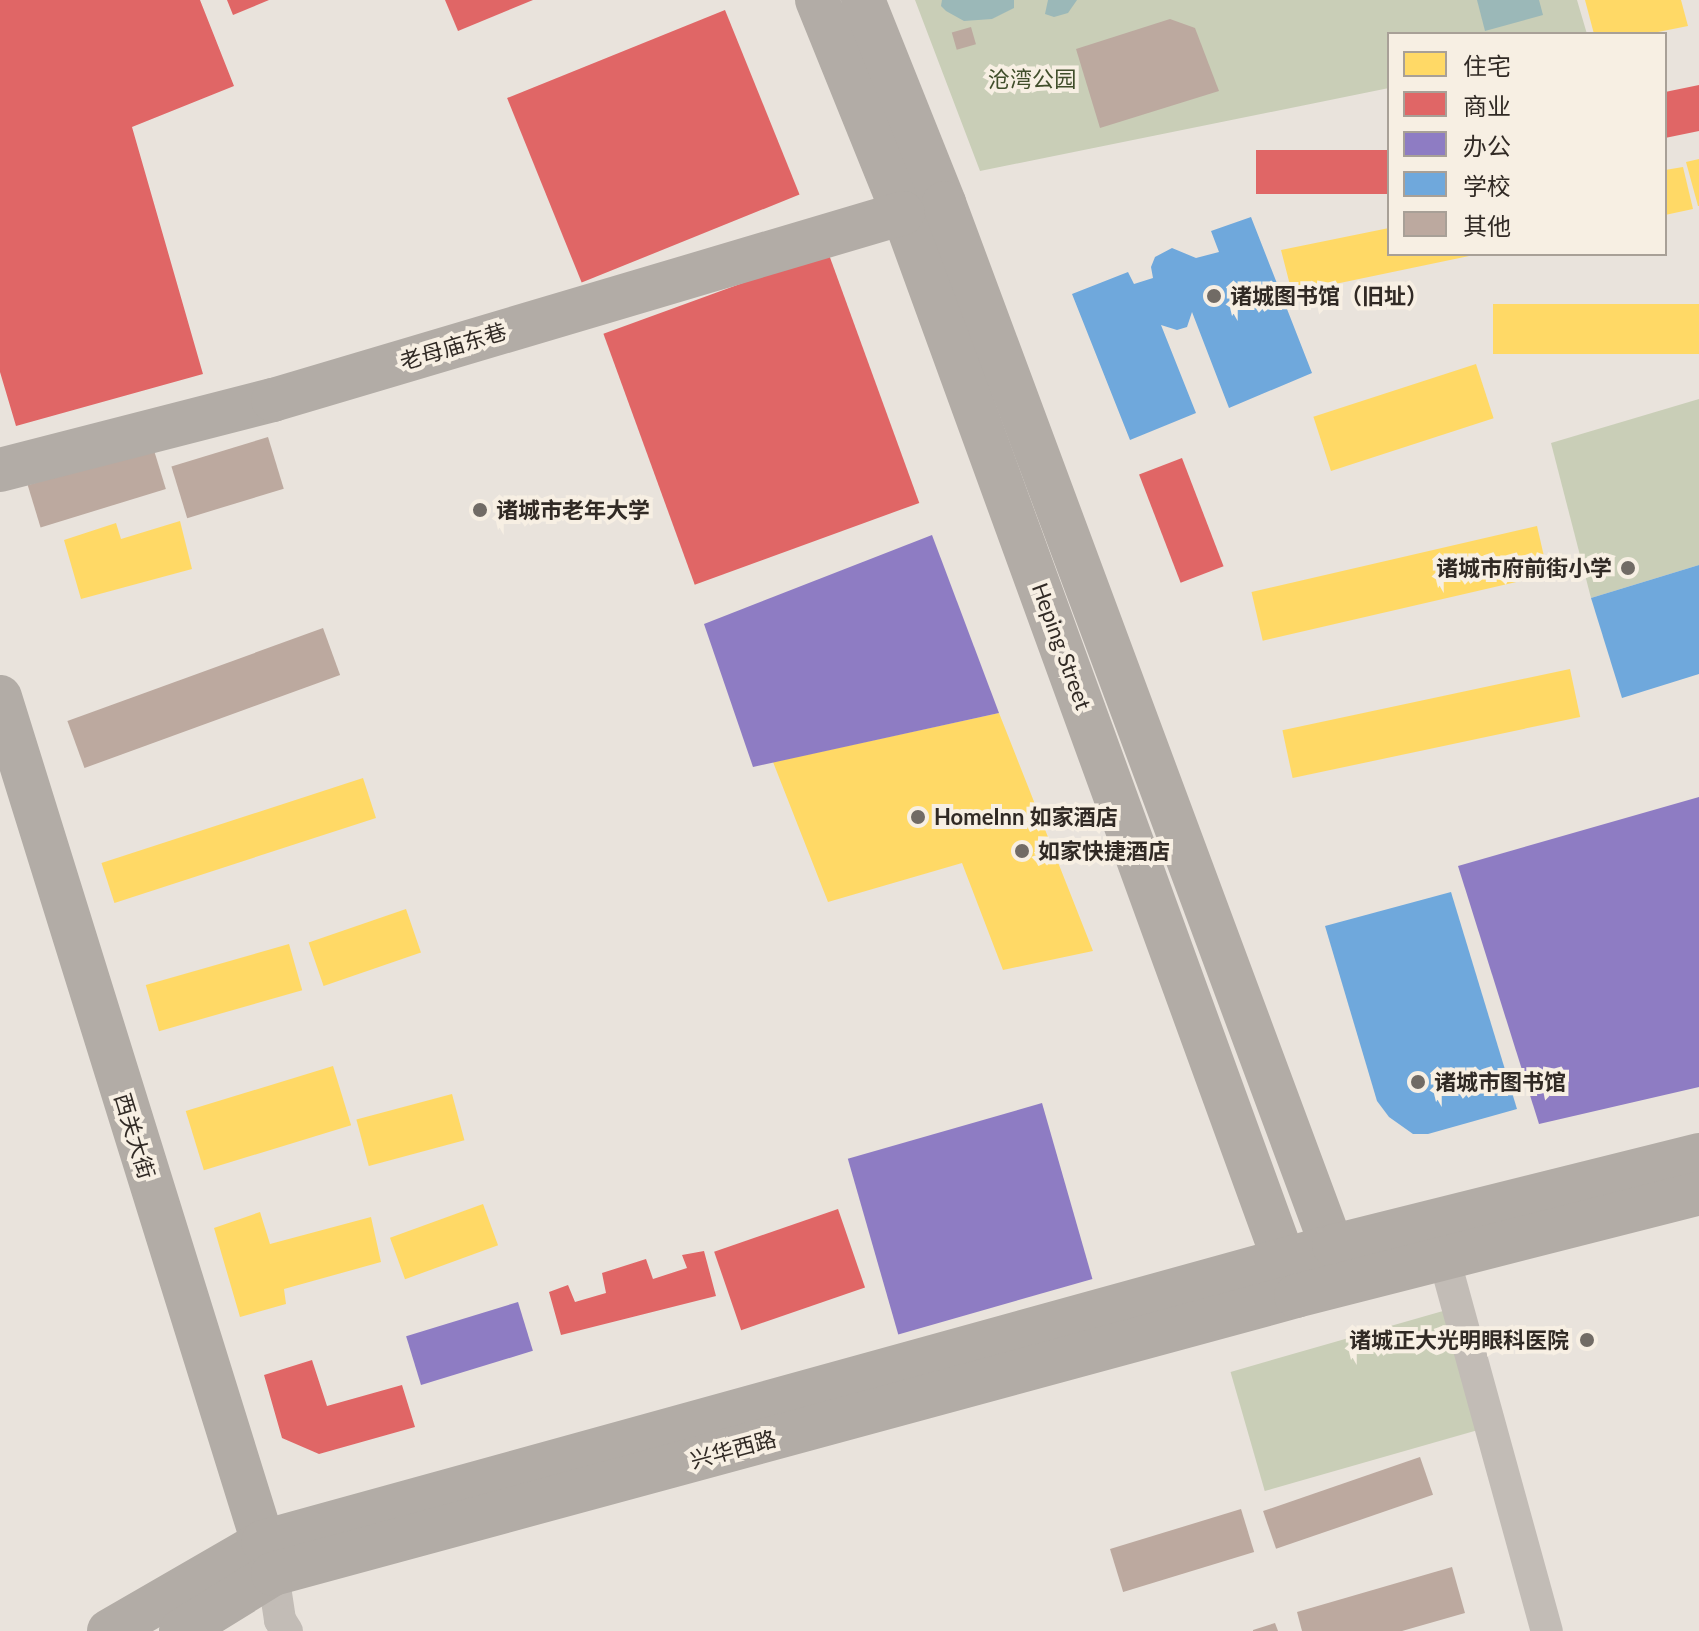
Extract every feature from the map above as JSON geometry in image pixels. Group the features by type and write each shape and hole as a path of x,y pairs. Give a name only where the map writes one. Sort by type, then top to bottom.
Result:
{"main road":[{"name":"Heping Street","path":"817,0 903,213 1291,1278"},
{"name":"Heping Street","path":"863,0 949,218 1340,1265"},
{"name":"老母庙东巷","path":"0,470 273,400 903,213"},
{"name":"西关大街","path":"0,697 268,1558"},
{"path":"109,1631 268,1558 1340,1265 1699,1155"},
{"path":"1340,1265 1444,1258 1699,1193"},
{"path":"181,1631 268,1558"}],"street":[{"path":"1444,1258 1547,1631"},
{"path":"268,1558 280,1620 287,1631"}],"green space":[{"name":"沧湾公园","path":"915,0 1577,0 1586,32 1387,32 1387,88 980,171"},
{"path":"1699,399 1699,565 1591,598 1551,443"},
{"path":"1443,1311 1477,1430 1265,1491 1231,1372"}],"water":[{"path":"942,0 1014,0 1014,8 992,19 964,21 946,11 941,6"},
{"path":"1048,0 1077,0 1068,13 1054,17 1045,14"},
{"path":"1477,0 1539,0 1543,15 1485,31"}],"building: 住宅":[{"path":"1585,0 1681,0 1688,26 1658,32 1593,32"},
{"path":"1699,159 1699,206 1698,206 1686,162"},
{"path":"1683,167 1693,209 1667,215 1667,170"},
{"path":"1387,228 1387,256 1469,256 1292,293 1281,250"},
{"path":"1493,304 1699,304 1699,354 1493,354"},
{"path":"1476,364 1494,418 1331,471 1313,417"},
{"path":"180,521 192,569 81,599 64,540 116,523 121,539"},
{"path":"1537,526 1548,575 1263,641 1252,592"},
{"path":"1570,669 1580,717 1293,778 1282,730"},
{"name":"HomeInn 如家酒店","path":"999,713 1093,951 1003,970 962,863 828,902 773,762"},
{"path":"363,778 376,818 114,903 101,863"},
{"path":"406,909 421,952 324,986 309,943"},
{"path":"289,944 302,990 159,1031 146,985"},
{"path":"333,1066 351,1125 204,1170 186,1111"},
{"path":"452,1094 464,1140 369,1166 356,1120"},
{"path":"483,1204 498,1245 405,1279 390,1238"},
{"path":"260,1212 270,1244 371,1217 381,1262 284,1289 286,1304 240,1317 214,1228"}],"building: 商业":[{"path":"0,0 200,0 234,86 132,127 203,374 16,426 0,372"},
{"path":"227,0 269,0 233,15"},
{"path":"445,0 533,0 458,31"},
{"path":"725,10 800,195 582,283 507,98"},
{"path":"1699,85 1699,131 1667,138 1667,92"},
{"path":"1256,150 1387,150 1387,194 1256,194"},
{"path":"828,252 919,503 695,585 603,334"},
{"path":"1182,458 1224,566 1181,583 1139,474"},
{"path":"1699,862 1699,934 1663,943 1699,942 1699,964 1666,970 1674,1004 1617,1020 1612,1017 1605,994 1593,989 1571,1003 1555,1023 1537,1033 1517,1033 1517,1027 1532,1006 1589,961 1507,989 1487,920"},
{"path":"838,1209 865,1287 741,1330 714,1252"},
{"path":"704,1251 716,1296 561,1335 549,1292 568,1285 575,1302 606,1293 602,1273 646,1259 653,1279 687,1268 682,1255"},
{"path":"312,1360 327,1406 402,1385 415,1427 319,1454 282,1438 264,1375"}],"building: 办公":[{"path":"932,535 999,713 753,767 704,624"},
{"path":"1699,797 1699,1087 1539,1124 1458,866"},
{"path":"1042,1103 1092,1279 898,1335 848,1159"},
{"path":"518,1302 533,1351 421,1385 406,1336"}],"building: 学校":[{"path":"1251,217 1312,373 1229,408 1192,312 1187,327 1177,330 1161,325 1196,413 1130,440 1072,294 1128,272 1134,284 1153,278 1151,267 1155,257 1172,248 1196,258 1219,252 1211,231"},
{"path":"1699,565 1699,674 1622,698 1591,598"},
{"path":"1451,892 1517,1109 1428,1134 1413,1134 1389,1117 1377,1101 1325,926"}],"building: 其他":[{"path":"1170,19 1195,28 1219,91 1100,128 1076,49"},
{"path":"971,27 976,44 957,50 952,33"},
{"path":"268,437 284,489 187,518 171,467"},
{"path":"153,447 166,489 41,527 28,485"},
{"path":"323,628 340,675 85,768 67,721"},
{"path":"1420,1457 1433,1495 1276,1549 1263,1511"},
{"path":"1241,1509 1254,1552 1123,1592 1110,1549"},
{"path":"1452,1567 1465,1613 1402,1631 1302,1631 1297,1612"},
{"path":"1275,1623 1278,1631 1253,1631 1253,1630"}],"place":[{"name":"诸城图书馆（旧址）","path":"1214,296"},
{"name":"诸城市老年大学","path":"480,510"},
{"name":"诸城市府前街小学","path":"1628,568"},
{"name":"HomeInn 如家酒店","path":"918,817"},
{"name":"如家快捷酒店","path":"1022,851"},
{"name":"诸城市图书馆","path":"1418,1082"},
{"name":"诸城正大光明眼科医院","path":"1587,1340"}]}
